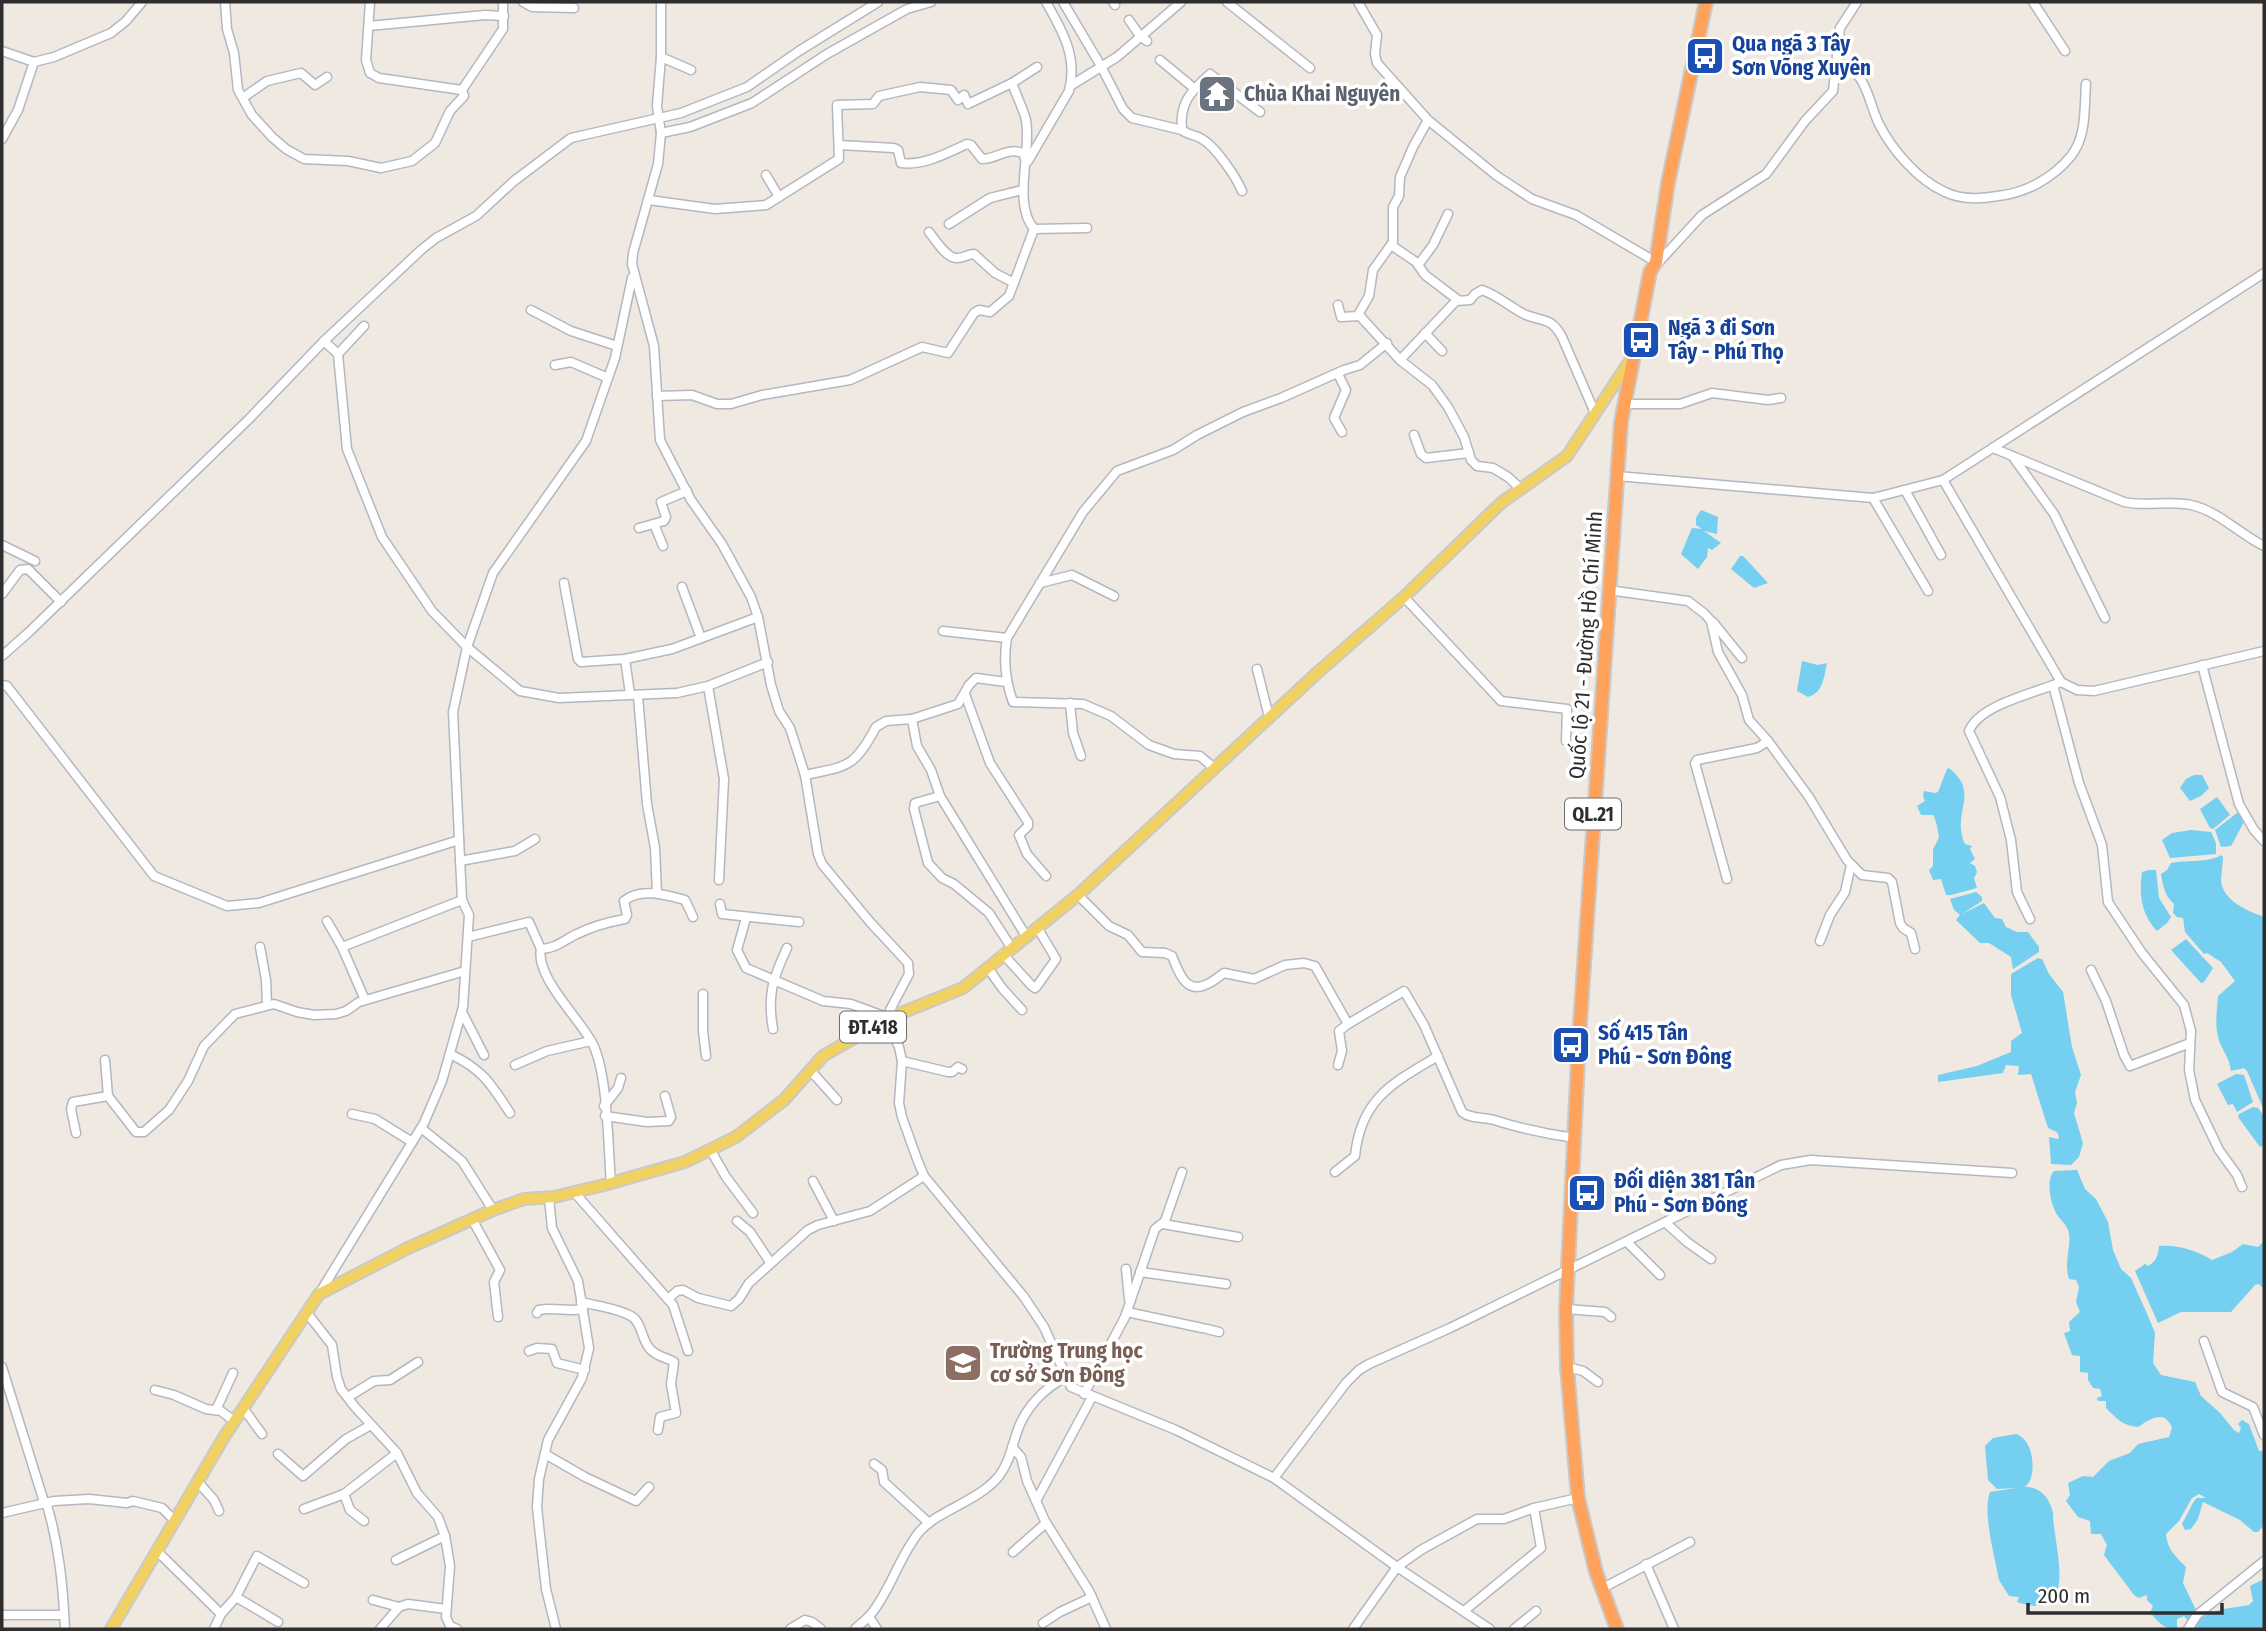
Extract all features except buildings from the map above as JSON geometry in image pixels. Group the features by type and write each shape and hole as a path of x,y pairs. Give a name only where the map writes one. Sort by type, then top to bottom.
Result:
{"highway":[{"name":"Quốc lộ 21 - Đường Hồ Chí Minh","path":"1617,1629 1601,1589 1578,1498 1567,1367 1566,1309 1579,1038 1623,404 1706,2"}],"main road":[{"name":"ĐT.418","path":"318,1294 408,1248 493,1210 524,1199 549,1198 611,1183 685,1161 736,1137 784,1100 824,1056 889,1018 963,988 1078,895 1269,717 1404,597 1501,503 1567,456 1632,359"},
{"path":"111,1629 234,1422 318,1294"}],"street":[{"path":"2,51 34,61 54,57 100,39 119,27 142,2"},
{"path":"225,2 238,90 252,115 272,137 293,154 304,159 348,160 381,168 421,156 435,143 450,111 464,96 462,90"},
{"path":"370,2 366,60 370,73 379,78 462,90"},
{"path":"462,90 503,29 503,2"},
{"path":"523,2 532,7 574,8"},
{"path":"661,2 658,164 632,253 633,274 654,346 660,440 687,491 722,544 751,597 758,617 771,685 779,711 790,728 805,775 815,842 822,864 908,963 909,974 890,1010 889,1018 902,1061 899,1103 902,1117 925,1176 1024,1297 1044,1327 1071,1387 1176,1430 1274,1478 1397,1567 1490,1629"},
{"path":"659,126 747,87 878,2"},
{"path":"2,656 249,419 324,341 430,242 475,216 563,143 580,134 659,126 690,127 752,103 838,48 907,9 931,2"},
{"path":"1046,2 1069,46 1070,86"},
{"path":"1063,2 1123,109 1132,118 1182,130 1189,136 1202,139 1236,176 1242,191"},
{"path":"1027,163 1070,86 1143,38 1181,2"},
{"path":"1227,2 1310,68"},
{"path":"1358,2 1377,35 1377,63 1428,120 1497,176 1532,200 1576,215 1653,267 1702,215 1766,174 1805,121 1833,91 1840,29 1857,2"},
{"path":"2033,2 2065,51"},
{"path":"369,26 485,15 504,16"},
{"path":"1129,20 1143,38"},
{"path":"661,57 691,70"},
{"path":"1160,60 1195,89"},
{"path":"2,139 18,110 34,61"},
{"path":"1835,62 1849,65 1856,71 1879,124 1908,163 1929,183 1945,192 1973,198 2010,195 2024,190 2066,163 2082,136 2086,84"},
{"path":"649,200 715,209 766,205 839,159 837,105 873,104 879,96 920,87 951,90 957,100 964,95 968,104 1012,83 1037,67"},
{"path":"244,97 267,81 301,73 315,85 327,78"},
{"path":"1182,130 1184,103 1210,74 1261,112"},
{"path":"1012,83 1026,119 1027,163 1022,190 1027,221 1034,229 1087,228"},
{"path":"1338,305 1343,318 1358,315 1369,296 1373,270 1391,245 1395,232 1393,207 1399,196 1400,177 1428,120"},
{"path":"839,145 894,148 898,150 901,163 906,164 930,160 967,144 971,145 982,159 1017,151 1023,153 1027,163"},
{"path":"766,175 779,197"},
{"path":"949,224 990,198 1022,190"},
{"path":"1419,264 1433,245 1448,214"},
{"path":"657,396 692,395 718,404 731,404 762,395 850,380 922,347 948,353 974,313 979,310 988,312 1009,296 1034,229"},
{"path":"929,232 952,257 974,254 995,273 1014,283"},
{"path":"1391,245 1419,264 1425,275 1458,300 1470,300 1482,290 1494,294 1523,314 1544,319 1555,326 1595,413"},
{"path":"1617,476 1873,498 1943,480 2264,273"},
{"path":"318,1294 421,1128 452,1055 462,1012 469,915 462,900 453,712 467,647 493,573 586,440 608,378 633,274"},
{"path":"1401,360 1458,300"},
{"path":"531,310 571,331 617,346"},
{"path":"1358,315 1401,360 1432,385 1454,417 1471,460 1477,466 1493,468 1521,489"},
{"path":"338,354 364,326"},
{"path":"1425,333 1443,351"},
{"path":"324,341 338,354 347,449 382,537 432,611 467,647 520,691 559,698 677,693 708,685 768,662"},
{"path":"1214,768 1200,755 1174,754 1149,745 1111,716 1083,704 1013,702 1006,682 1004,655 1007,638 1083,512 1117,471 1173,450 1242,412 1360,365 1387,343"},
{"path":"555,365 571,362 608,378"},
{"path":"1338,374 1346,390 1334,418 1342,432"},
{"path":"1623,404 1680,404 1712,393 1768,400 1781,398"},
{"path":"1414,435 1421,454 1426,458 1469,453"},
{"path":"1993,448 2124,502 2146,505 2172,503 2206,510 2264,546"},
{"path":"2013,457 2054,514 2105,618"},
{"path":"1943,480 2057,684 2079,783 2102,845 2108,902 2142,953 2184,1005 2190,1021 2189,1070 2195,1100 2218,1150 2237,1175 2242,1187"},
{"path":"1905,490 1941,555"},
{"path":"639,528 664,521 666,517 662,502 687,491"},
{"path":"1873,498 1928,591"},
{"path":"654,524 663,546"},
{"path":"2,545 35,561"},
{"path":"2,594 20,570 28,569 61,602"},
{"path":"1040,583 1072,575 1114,596"},
{"path":"564,583 578,659 581,662 625,659 672,649 758,617"},
{"path":"682,587 701,638"},
{"path":"1608,590 1688,601 1711,621 1742,658"},
{"path":"1404,597 1501,701 1567,709 1566,741"},
{"path":"1711,621 1718,652 1744,699 1747,717 1809,797 1851,866 1868,877 1888,878 1892,882 1900,923 1911,933 1915,949"},
{"path":"943,631 1007,638"},
{"path":"2030,919 2017,892 2011,840 2003,807 1969,731 1973,724 2002,704 2057,684 2077,690 2094,691 2264,651"},
{"path":"625,659 634,695 655,848 656,893"},
{"path":"2202,665 2239,804 2254,830 2264,841"},
{"path":"1257,669 1269,717"},
{"path":"805,775 846,766 855,761 876,727 886,721 912,719 953,707 976,678 1006,682"},
{"path":"2,685 7,686 154,876 213,902 227,906 259,903 459,840"},
{"path":"708,685 724,779 719,880"},
{"path":"965,694 990,763 1028,822 1028,826 1019,835 1027,854 1045,876"},
{"path":"1070,704 1073,733 1081,756"},
{"path":"912,719 917,747 931,770 940,796 1026,936"},
{"path":"1727,879 1695,763 1697,760 1757,748 1768,741"},
{"path":"940,796 915,803 914,808 928,863 942,878 954,884 989,913 1007,951 1034,988 1056,959 1037,928"},
{"path":"460,861 515,852 534,839"},
{"path":"1820,941 1830,915 1845,892 1851,866"},
{"path":"541,949 554,948 579,933 625,919 626,898 656,893 685,900 693,917"},
{"path":"1078,895 1109,926 1128,935 1142,952 1172,956 1180,978 1194,986 1208,984 1224,973 1254,978 1285,965 1304,963 1315,966 1348,1024"},
{"path":"342,947 462,900"},
{"path":"720,904 720,913 799,922"},
{"path":"746,918 737,950 746,968 823,1001 851,1003 889,1018"},
{"path":"327,921 342,947 365,1000"},
{"path":"468,937 529,922 541,949 540,963 547,978 598,1053 611,1183"},
{"path":"260,947 267,1004"},
{"path":"773,1029 770,1005 773,980 787,948"},
{"path":"988,968 1022,1010"},
{"path":"2091,970 2106,1001 2130,1066 2190,1043"},
{"path":"105,1060 108,1096 136,1132 144,1132 169,1110 188,1082 204,1045 236,1014 267,1004 314,1015 346,1011 365,1000 465,971"},
{"path":"1338,1066 1342,1051 1339,1031 1404,991 1418,1013 1462,1112 1534,1132 1575,1138"},
{"path":"703,994 706,1056"},
{"path":"462,1012 484,1055"},
{"path":"515,1065 547,1051 592,1041"},
{"path":"452,1055 474,1066 510,1113"},
{"path":"1335,1172 1355,1156 1359,1131 1368,1112 1383,1092 1438,1056"},
{"path":"902,1061 948,1072 958,1067 962,1069"},
{"path":"810,1070 837,1100"},
{"path":"604,1106 618,1088 621,1078"},
{"path":"76,1133 71,1109 73,1102 108,1096"},
{"path":"605,1116 647,1122 669,1121 671,1117 665,1096"},
{"path":"352,1114 375,1119 412,1142"},
{"path":"421,1128 462,1161 493,1210"},
{"path":"710,1149 726,1177 753,1213"},
{"path":"1274,1478 1346,1383 1359,1370 1781,1165 1811,1160 2012,1173"},
{"path":"1035,1501 1088,1395 1111,1340 1121,1328 1155,1230 1163,1224 1182,1172"},
{"path":"668,1299 683,1290 698,1298 731,1306 770,1262 807,1230 870,1212 925,1176"},
{"path":"813,1181 834,1221"},
{"path":"574,1192 668,1299 677,1312 688,1350"},
{"path":"549,1198 552,1227 574,1271 589,1348 585,1370 554,1428 545,1454 537,1507 546,1589 556,1629"},
{"path":"472,1219 500,1269 494,1282 498,1317"},
{"path":"737,1222 750,1232 770,1262"},
{"path":"1666,1223 1711,1259"},
{"path":"1163,1224 1238,1237"},
{"path":"1627,1242 1660,1275"},
{"path":"1126,1269 1129,1302"},
{"path":"1140,1272 1226,1284"},
{"path":"537,1313 547,1308 570,1311 582,1306 632,1316 650,1349 661,1358 674,1362 671,1384 676,1413 660,1417 658,1430"},
{"path":"1566,1309 1605,1312 1611,1317"},
{"path":"1127,1312 1219,1332"},
{"path":"307,1313 334,1348 339,1385 397,1454 417,1493 438,1517 445,1536 450,1573 447,1622 457,1629"},
{"path":"2204,1341 2221,1389 2253,1407 2264,1435"},
{"path":"529,1351 537,1348 552,1349 557,1363 585,1370"},
{"path":"348,1398 370,1383 380,1379 390,1380 418,1362"},
{"path":"2,1367 57,1542 63,1581 65,1629"},
{"path":"1567,1367 1583,1371 1598,1382"},
{"path":"216,1410 233,1373"},
{"path":"855,1629 869,1616 905,1553 929,1523 990,1485 1005,1466 1020,1423 1036,1399 1066,1377"},
{"path":"155,1390 206,1409 216,1410 234,1422"},
{"path":"243,1408 262,1434"},
{"path":"278,1454 303,1476 346,1439 371,1425"},
{"path":"1013,1447 1021,1457 1027,1481 1046,1523 1092,1597 1106,1629"},
{"path":"304,1509 344,1494 397,1454"},
{"path":"545,1454 636,1502 649,1487"},
{"path":"874,1464 882,1470 884,1482 929,1523"},
{"path":"198,1482 214,1500 219,1511"},
{"path":"344,1494 350,1510 364,1521"},
{"path":"1353,1629 1397,1567 1421,1550 1472,1521 1504,1518 1578,1498"},
{"path":"2,1513 45,1502 79,1499 146,1502 162,1508 174,1520"},
{"path":"1464,1611 1541,1548 1534,1508"},
{"path":"1013,1552 1046,1523"},
{"path":"396,1560 445,1536"},
{"path":"1601,1589 1690,1542"},
{"path":"157,1551 221,1614"},
{"path":"214,1629 221,1614 236,1597 257,1556 304,1583"},
{"path":"2188,1629 2197,1615 2264,1561"},
{"path":"1646,1564 1674,1629"},
{"path":"236,1597 278,1622"},
{"path":"1043,1623 1092,1597"},
{"path":"373,1600 398,1606 408,1604 446,1609"},
{"path":"380,1629 398,1606"},
{"path":"1514,1629 1535,1611"},
{"path":"2,1615 64,1615"},
{"path":"869,1616 877,1629"},
{"path":"790,1629 809,1620 821,1629"}],"water":[{"path":"1701,510 1718,517 1717,534 1704,531 1721,543 1712,550 1708,548 1707,557 1698,569 1681,554 1692,528 1702,529 1696,525 1696,518"},
{"path":"1740,556 1768,583 1754,588 1731,569"},
{"path":"1802,661 1818,665 1827,663 1820,688 1808,697 1797,691"},
{"path":"1949,768 1963,786 1962,832 1965,844 1972,846 1970,849 1975,859 1970,863 1975,866 1977,872 1974,878 1977,888 1946,895 1941,879 1933,880 1929,870 1933,866 1933,849 1939,838 1935,819 1933,815 1921,815 1917,806 1925,801 1924,791 1938,792"},
{"path":"2202,775 2209,788 2190,801 2180,788 2186,779"},
{"path":"2217,797 2230,815 2213,829 2200,809"},
{"path":"2237,813 2242,816 2244,822 2231,846 2221,847 2215,830"},
{"path":"2191,830 2211,832 2216,843 2216,854 2170,858 2162,840 2172,833"},
{"path":"2221,855 2221,881 2226,894 2237,904 2264,917 2264,1110 2247,1071 2244,1068 2231,1071 2218,1038 2218,996 2235,981 2221,962 2207,953 2204,954 2185,932 2183,918 2173,913 2174,904 2166,894 2161,874 2171,863 2204,860"},
{"path":"2156,870 2159,898 2171,917 2157,931 2147,918 2141,896 2142,872"},
{"path":"1976,892 1982,897 1982,901 1962,914 1984,903 1995,918 2002,919 2006,927 2017,932 2028,932 2039,947 2039,952 2013,969 2011,957 1989,943 1980,943 1956,920 1960,915 1954,910 1950,899"},
{"path":"2186,939 2213,968 2204,982 2201,983 2171,950"},
{"path":"2038,958 2042,959 2049,974 2063,992 2072,1047 2081,1075 2075,1092 2077,1103 2074,1113 2083,1143 2079,1157 2071,1165 2051,1164 2049,1137 2059,1137 2057,1132 2048,1128 2031,1074 2018,1075 2019,1066 2006,1065 2003,1073 1938,1082 1938,1075 1977,1066 2011,1052 2011,1041 2022,1033 2011,995 2011,974"},
{"path":"2236,1074 2244,1075 2253,1102 2237,1112 2233,1104 2228,1105 2217,1084"},
{"path":"2253,1107 2258,1108 2264,1116 2264,1145 2260,1147 2238,1117"},
{"path":"2077,1170 2085,1189 2096,1199 2108,1222 2113,1250 2121,1269 2131,1278 2155,1333 2153,1363 2161,1375 2195,1382 2201,1396 2234,1430 2239,1433 2241,1428 2238,1424 2242,1420 2249,1424 2259,1451 2264,1451 2264,1525 2258,1532 2203,1502 2198,1519 2191,1529 2185,1530 2182,1524 2194,1501 2197,1498 2206,1498 2199,1494 2192,1498 2179,1521 2166,1534 2170,1548 2186,1567 2183,1583 2196,1610 2188,1621 2184,1616 2177,1619 2177,1629 2165,1627 2150,1613 2153,1606 2147,1600 2147,1595 2139,1598 2134,1595 2104,1555 2107,1545 2101,1534 2091,1534 2090,1521 2078,1517 2066,1501 2070,1495 2068,1483 2083,1476 2093,1477 2109,1461 2130,1453 2138,1444 2169,1437 2172,1428 2169,1422 2161,1417 2138,1427 2120,1421 2106,1408 2106,1401 2098,1401 2097,1398 2102,1396 2100,1389 2093,1388 2088,1380 2088,1373 2080,1372 2080,1356 2072,1355 2064,1333 2070,1331 2069,1322 2080,1312 2076,1302 2079,1287 2076,1280 2069,1279 2067,1272 2069,1235 2067,1227 2054,1208 2050,1185 2054,1171"},
{"path":"2264,1241 2264,1289 2259,1284 2255,1285 2231,1312 2181,1312 2158,1323 2135,1271 2153,1262 2159,1246 2187,1249 2212,1260 2243,1244 2258,1247"},
{"path":"2016,1434 2027,1443 2032,1459 2032,1475 2025,1487 2044,1494 2053,1513 2059,1561 2057,1592 2050,1602 2037,1606 2017,1602 2019,1597 2009,1596 1999,1580 1988,1523 1990,1492 2016,1488 1997,1489 1988,1480 1985,1446 1993,1438"},
{"path":"2264,1579 2264,1629 2194,1629 2198,1622 2210,1613 2249,1605 2253,1601 2250,1586"}],"place":[{"name":"Qua ngã 3 Tây Sơn Võng Xuyên","path":"1705,56"},
{"name":"Chùa Khai Nguyên","path":"1217,94"},
{"name":"Ngã 3 đi Sơn Tây - Phú Thọ","path":"1641,340"},
{"name":"Số 415 Tân Phú - Sơn Đông","path":"1571,1045"},
{"name":"Đối diện 381 Tân Phú - Sơn Đông","path":"1587,1193"},
{"name":"Trường Trung học cơ sở Sơn Đông","path":"963,1363"}]}
